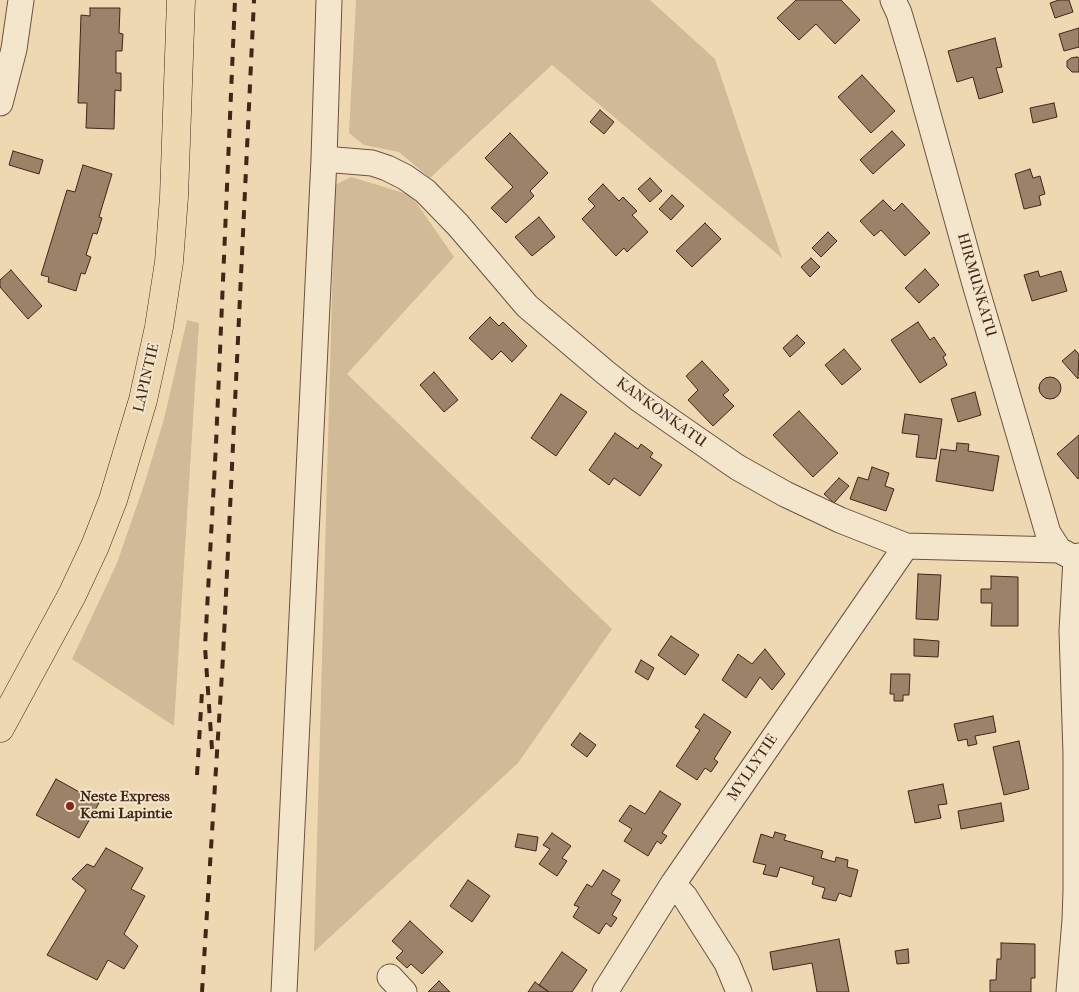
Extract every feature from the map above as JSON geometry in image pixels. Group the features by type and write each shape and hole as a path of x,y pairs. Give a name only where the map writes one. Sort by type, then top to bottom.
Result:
{"main road":[{"name":"LAPINTIE","path":"0,728 55,628 91,554 113,500 143,400 159,327 169,262 174,196 181,0"}],"street":[{"path":"0,103 14,49 21,0"},
{"path":"284,992 324,159 329,0"},
{"name":"HIRMUNKATU","path":"893,0 899,13 913,60 975,284 1048,533 1072,555"},
{"name":"KANKONKATU","path":"324,159 372,163 405,177 425,191 451,218 527,306 639,399 738,467 785,494 840,520 906,546 1072,555"},
{"name":"MYLLYTIE","path":"605,992 673,884 906,546"},
{"path":"1069,992 1077,891 1072,555"},
{"path":"673,884 685,897 727,963 739,992"}],"shaded area":[{"path":"356,0 650,0 715,59 782,258 552,65 430,178 399,152 364,145 349,133"},
{"path":"351,177 411,195 454,257 347,374 612,629 518,763 314,952 335,185"},
{"path":"187,320 199,323 174,726 72,659 117,563 144,485 164,419"}],"building":[{"path":"796,0 841,0 860,20 835,44 816,24 799,40 777,18"},
{"path":"1059,0 1069,0 1073,12 1055,18 1050,3"},
{"path":"90,8 120,8 119,33 123,34 122,51 116,51 116,73 121,73 121,91 115,90 114,129 86,128 87,103 78,103 81,15 90,16"},
{"path":"1079,28 1079,47 1064,51 1059,34"},
{"path":"995,38 1002,67 996,68 1003,92 979,99 973,77 957,82 948,51"},
{"path":"1079,58 1079,72 1072,72 1067,67 1067,61"},
{"path":"862,75 895,111 871,133 838,97"},
{"path":"1054,103 1057,117 1033,123 1030,108"},
{"path":"600,110 614,122 604,134 590,122"},
{"path":"892,131 905,145 873,174 860,160"},
{"path":"510,133 548,173 530,191 534,196 506,223 491,208 513,187 485,158"},
{"path":"13,151 43,160 39,174 9,165"},
{"path":"83,165 112,174 99,217 102,218 97,234 93,233 86,255 91,257 85,274 81,273 76,291 48,282 49,277 41,275 67,190 75,192"},
{"path":"1030,169 1033,178 1040,176 1045,194 1039,196 1041,205 1024,209 1015,174"},
{"path":"650,178 662,191 650,202 638,189"},
{"path":"603,184 619,201 623,197 637,211 632,215 648,232 627,252 624,248 616,256 582,219 595,206 588,199"},
{"path":"672,195 684,206 671,220 659,209"},
{"path":"883,200 894,211 902,203 930,233 905,256 881,230 874,236 860,221"},
{"path":"539,217 555,237 532,256 515,237"},
{"path":"705,223 721,239 692,267 676,251"},
{"path":"828,232 837,241 821,257 812,248"},
{"path":"811,258 820,267 810,277 801,267"},
{"path":"925,269 939,285 919,303 905,288"},
{"path":"11,270 42,306 28,319 0,287 0,280"},
{"path":"1038,271 1040,277 1061,271 1067,291 1032,301 1024,275"},
{"path":"490,317 499,326 503,322 527,346 512,362 501,351 492,360 469,338"},
{"path":"918,322 930,340 934,337 946,355 943,357 947,365 920,383 891,340"},
{"path":"797,335 805,343 790,357 783,348"},
{"path":"844,349 861,369 842,385 825,365"},
{"path":"1075,350 1079,354 1078,379 1062,361"},
{"path":"702,361 729,390 723,395 734,406 713,426 688,400 698,390 686,376"},
{"path":"434,372 458,400 444,412 420,385"},
{"path":"1050,377 1058,380 1061,388 1058,396 1050,399 1042,396 1039,388 1042,380"},
{"path":"975,392 981,415 958,422 951,399"},
{"path":"561,394 587,412 556,456 531,438"},
{"path":"799,411 838,453 813,477 773,435"},
{"path":"905,414 942,419 936,459 916,457 919,435 902,433"},
{"path":"615,433 638,449 641,444 653,453 650,457 662,465 640,496 614,478 609,485 589,470"},
{"path":"1079,435 1079,478 1078,479 1057,454"},
{"path":"957,443 969,444 968,451 999,456 993,491 936,481 941,449 956,451"},
{"path":"872,467 889,473 885,486 894,489 886,511 850,499 858,477 868,480"},
{"path":"839,478 849,486 834,503 824,494"},
{"path":"918,574 941,575 938,620 916,619"},
{"path":"991,576 1018,577 1018,626 991,626 992,603 981,603 981,589 991,589"},
{"path":"671,636 699,655 685,675 658,655"},
{"path":"914,639 939,641 938,657 914,656"},
{"path":"765,649 785,674 772,690 760,677 746,698 722,680 738,654 752,664"},
{"path":"641,660 654,668 648,680 635,672"},
{"path":"891,674 910,674 909,695 903,695 903,701 894,701 894,694 890,694"},
{"path":"704,714 731,732 714,759 718,762 711,772 705,768 697,780 676,766 700,730 695,727"},
{"path":"993,716 996,732 975,736 977,744 968,746 967,739 958,741 954,724"},
{"path":"580,733 596,745 587,757 571,745"},
{"path":"1019,741 1029,789 1004,795 993,747"},
{"path":"56,779 99,803 79,838 36,815"},
{"path":"943,784 947,804 938,805 941,818 915,823 908,791"},
{"path":"660,791 681,804 662,833 667,836 661,844 657,841 648,856 624,841 632,829 619,821 630,805 645,814"},
{"path":"1001,803 1004,821 961,829 958,811"},
{"path":"775,832 786,835 784,840 823,851 821,858 835,862 836,857 848,860 847,867 858,870 851,897 839,893 836,901 822,898 825,888 812,884 814,877 780,867 777,877 763,874 766,865 753,862 761,834 773,838"},
{"path":"552,833 571,846 562,858 567,861 557,876 539,864 550,849 543,845"},
{"path":"518,834 538,837 536,851 515,847"},
{"path":"106,848 143,868 131,889 145,896 124,934 138,946 124,969 108,960 97,980 47,955 86,890 72,879 87,864 94,867"},
{"path":"603,870 620,880 611,894 621,900 612,915 617,918 611,927 606,923 599,934 573,917 579,907 574,905 587,884 592,887"},
{"path":"468,880 490,896 472,922 450,906"},
{"path":"410,921 443,952 422,974 411,964 407,968 396,958 403,951 392,941"},
{"path":"839,939 849,992 817,992 812,963 773,970 770,952"},
{"path":"1001,943 1035,944 1035,978 1031,978 1031,992 990,992 990,980 996,980 997,959 1001,959"},
{"path":"908,949 909,963 897,964 895,951"},
{"path":"562,952 587,970 572,992 549,992 539,985"},
{"path":"439,981 450,992 428,992"},
{"path":"535,982 539,985 549,992 528,992"}],"railway":[{"path":"212,749 205,647 216,444 235,0"},
{"path":"202,992 223,657 254,0"},
{"path":"197,775 202,692"}],"place":[{"name":"Neste Express Kemi Lapintie","path":"70,806"}]}
